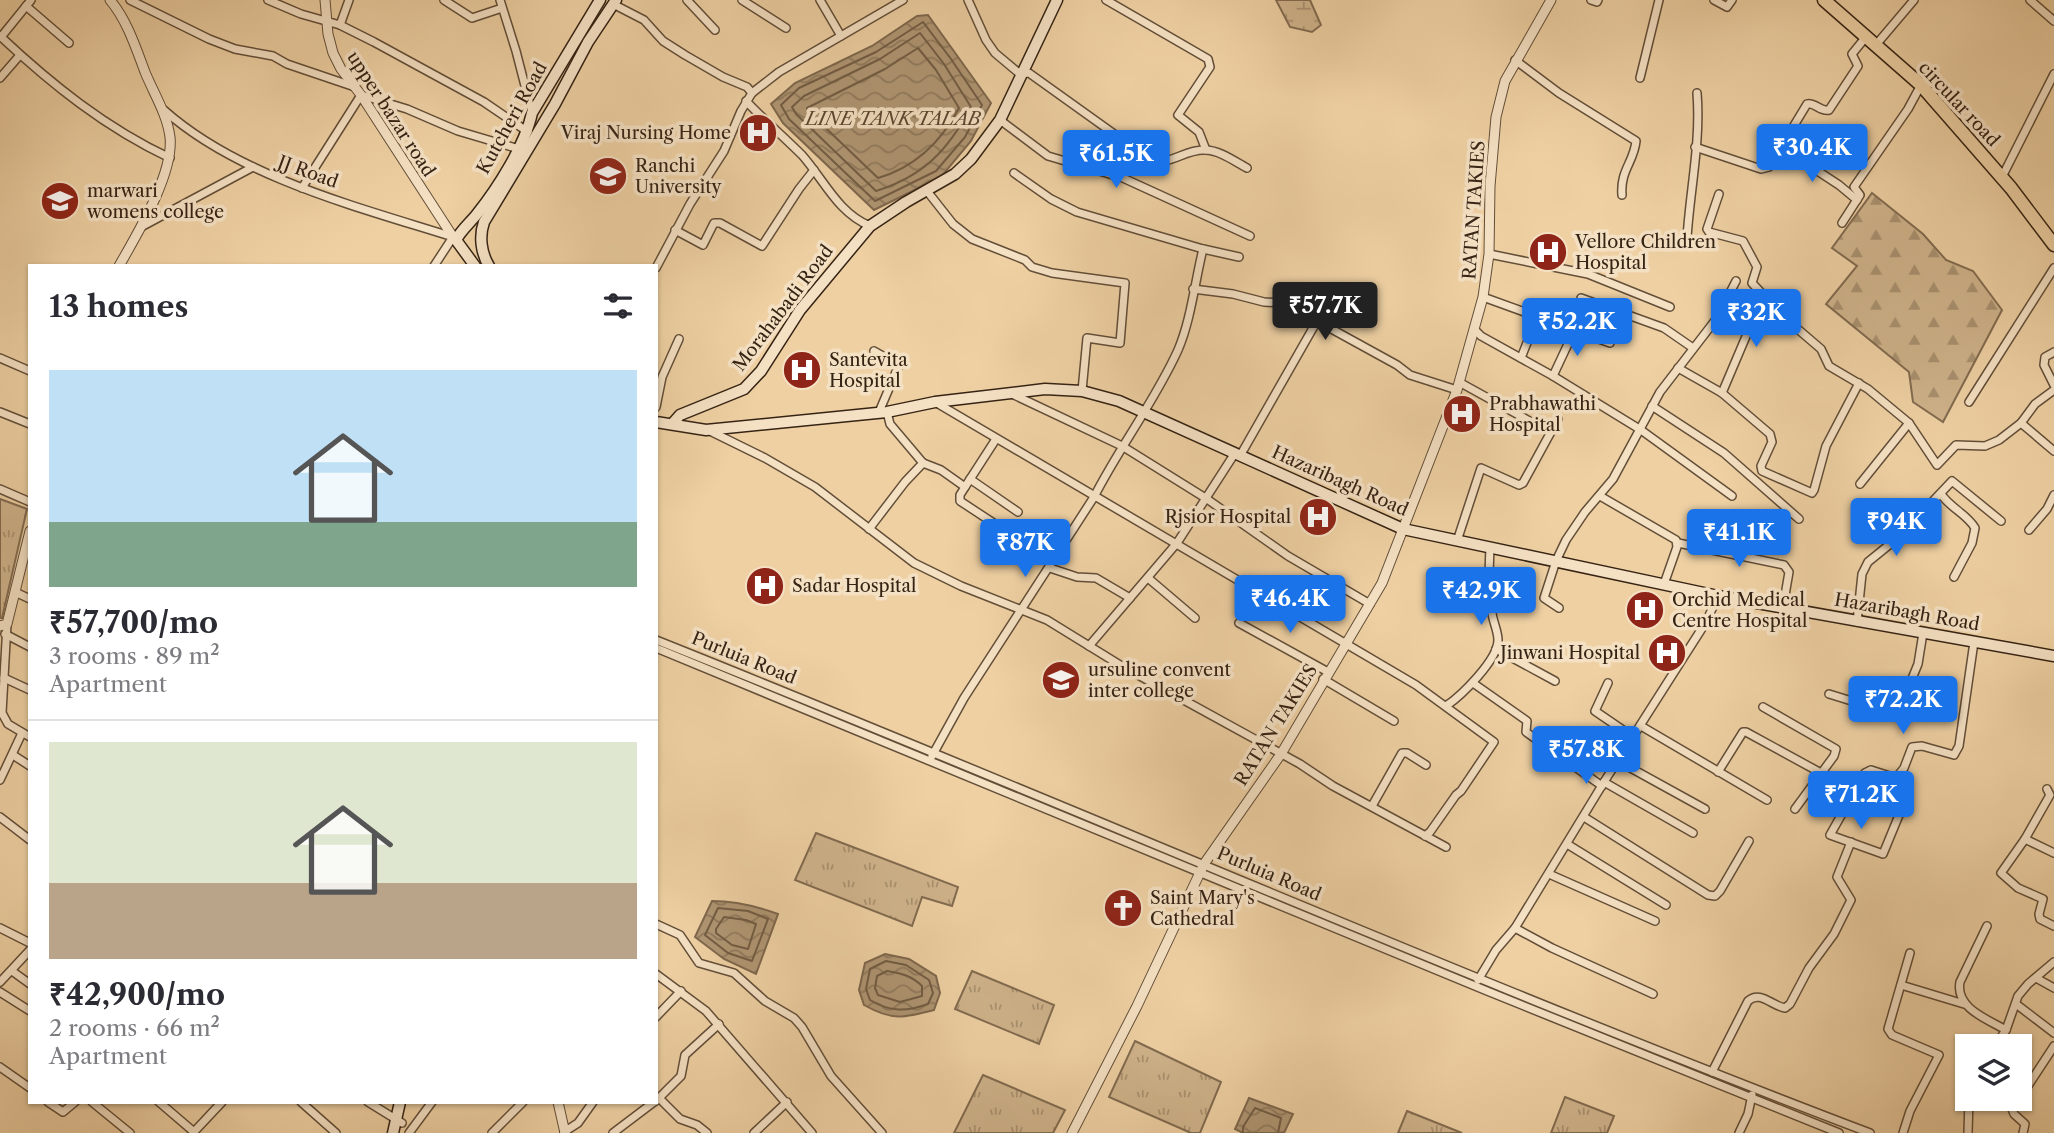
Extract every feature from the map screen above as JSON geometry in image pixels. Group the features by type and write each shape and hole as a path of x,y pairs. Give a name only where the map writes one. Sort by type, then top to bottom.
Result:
{"main road":[{"name":"Kutcheri Road","path":"455,238 478,213 519,149 528,132 532,113 600,0"},
{"name":"Morahabadi Road","path":"662,424 744,388 761,371 800,310 870,226 955,174 971,159 1000,120 1057,0"},
{"name":"circular road","path":"1824,0 1921,85 2002,177 2054,244"},
{"path":"488,264 480,232 489,211 555,104 588,41 615,2"},
{"path":"455,238 474,264"},
{"name":"Hazaribagh Road","path":"662,424 706,430 883,412 935,402 1045,388 1082,391 1119,401 1403,529 1718,596 2054,656"},
{"path":"400,1104 400,1125"},
{"path":"393,1133 400,1125 406,1104"}],"street":[{"path":"110,0 121,15 153,91 164,110 170,138 170,158 141,228 120,264"},
{"path":"268,0 301,14 340,25 484,102 528,132"},
{"name":"upper bazar road","path":"325,0 333,52 352,86 361,95 455,238"},
{"path":"340,25 349,0"},
{"path":"444,0 472,18 501,4 532,113"},
{"path":"687,0 715,30"},
{"path":"742,0 786,28"},
{"path":"820,0 841,36"},
{"path":"658,264 675,230 724,150 752,93 765,81 903,0"},
{"path":"968,0 986,40 995,53 1020,74 1029,73 1152,160 1166,161 1206,150 1219,153 1247,168"},
{"path":"1106,0 1208,59 1210,67 1178,116 1199,132 1206,150"},
{"name":"RATAN TAKIES","path":"1072,1133 1138,1006 1202,868 1281,754 1382,583 1458,386 1475,330 1489,254 1490,186 1496,117 1505,81 1551,0"},
{"path":"1591,0 1598,0"},
{"path":"1640,78 1659,0"},
{"path":"1714,0 1727,7 1732,0"},
{"path":"1695,147 1766,169 1807,104 1824,111 1829,110 1858,66 1853,54 1870,42 1914,0"},
{"path":"2030,0 2054,21"},
{"path":"135,1 209,39 235,49 273,56 287,64 352,86"},
{"path":"615,2 644,20 663,41 723,77 747,87 752,93"},
{"path":"69,43 28,3 0,36 79,105 133,139 170,158"},
{"path":"0,78 20,55"},
{"path":"1515,60 1559,93 1636,141 1635,150 1624,172 1622,195"},
{"path":"2002,177 2054,74"},
{"path":"1842,223 1860,195 1854,187 1908,109 1921,85"},
{"path":"1687,238 1699,118 1697,93"},
{"path":"302,188 361,95 407,109 458,131 519,149"},
{"path":"746,102 814,170 843,209 856,221 870,226"},
{"name":"JJ Road","path":"164,110 177,122 253,167 302,188 455,238"},
{"path":"1000,120 1053,159 1122,178 1250,236"},
{"path":"1781,147 1857,200"},
{"path":"141,228 253,167"},
{"path":"675,230 703,245 714,223 720,223 762,246 799,188 814,170"},
{"path":"1014,173 1051,199 1077,212 1239,257"},
{"path":"927,191 953,224 964,230 972,239 1025,260 1032,267 1052,273 1125,283 1120,343 1087,338 1082,391"},
{"path":"1719,194 1707,229 1709,232 1743,241 1757,267 1752,283 1786,319 1821,349 1829,366 1858,383 1909,423 1937,465 1956,444 1985,446 1999,440 2021,423 2035,404 2054,388 2044,365 2045,357 2054,352"},
{"path":"436,264 455,238"},
{"path":"932,756 964,698 1094,497 1179,348 1203,249"},
{"path":"1489,254 1588,274 1670,307"},
{"path":"1969,402 2054,268"},
{"path":"1559,608 1544,598 1566,540 1627,457 1652,406 1717,318 1735,281"},
{"path":"1193,289 1264,302 1285,303 1301,308 1317,321 1397,365 1410,375 1458,386 1533,423"},
{"path":"1722,393 1764,293"},
{"path":"1483,297 1575,328 1610,343"},
{"path":"1581,298 1664,328 1693,348"},
{"path":"1521,358 1538,315"},
{"path":"1089,646 1177,542 1237,454 1317,321"},
{"path":"1553,376 1575,328"},
{"path":"1475,330 1641,430 1732,496"},
{"path":"658,398 662,377 679,338"},
{"path":"874,351 899,365 883,412 890,424 923,463 941,470 965,487"},
{"path":"0,358 28,370"},
{"path":"1678,368 1722,393 1770,434 1772,442 1761,466 1762,471 1812,493 1826,446 1858,383"},
{"path":"1008,392 1122,446 1207,499 1288,556 1370,604"},
{"path":"935,402 1416,685 1494,742 1461,791 1425,836"},
{"path":"1652,406 1724,453 1799,519"},
{"path":"0,412 28,423"},
{"path":"1457,541 1481,468 1519,485 1523,483 1558,419"},
{"path":"1860,484 1909,423"},
{"path":"2021,423 2054,451"},
{"path":"706,430 765,458 816,487 914,563 961,586 1047,620 1333,786 1446,847"},
{"path":"995,524 960,500 960,495 996,439"},
{"path":"869,529 905,481 923,463"},
{"path":"970,479 1018,512"},
{"path":"1857,622 1862,574 1868,562 1900,536 1952,481 2001,521"},
{"path":"0,489 28,501"},
{"path":"1941,494 1970,520 1975,528 1972,543 1954,577"},
{"path":"2029,530 2050,511 2054,495"},
{"path":"1600,496 1678,543 1784,565 1789,572 1783,607"},
{"path":"1664,584 1678,543"},
{"path":"1446,706 1473,683 1488,665 1496,649 1498,639 1490,595 1490,548"},
{"path":"27,553 4,628 4,678 0,708 8,724 28,736"},
{"path":"1050,568 1077,577 1096,578 1130,598"},
{"path":"1148,578 1195,618"},
{"path":"15,592 28,598"},
{"path":"1477,982 1549,874 1706,622 1718,596"},
{"path":"1239,623 1326,675 1394,721"},
{"path":"4,628 28,646"},
{"path":"1829,694 1896,715 1918,664 1923,633"},
{"name":"Purluia Road","path":"658,641 1839,1133"},
{"path":"1896,778 1871,770 1865,773 1830,835 1883,854 1904,803 1892,795 1896,778 1904,768 1912,747 1922,746 1954,755 1959,746 1974,642"},
{"name":"Purluia Road","path":"658,649 932,756"},
{"path":"1496,649 1555,681"},
{"path":"4,678 28,689"},
{"path":"1473,683 1527,722 1526,732 1603,784 1693,833"},
{"path":"1608,683 1595,711 1633,737"},
{"path":"1763,707 1836,749 1795,808"},
{"path":"1641,726 1767,800"},
{"path":"1718,772 1746,732 1821,773"},
{"path":"0,780 22,733"},
{"path":"1372,806 1402,753 1407,753 1426,765"},
{"path":"13,755 28,765"},
{"path":"1618,761 1705,808"},
{"path":"2047,789 2050,795 2025,839 2001,873 2025,892 2043,899 2040,919 2054,926"},
{"path":"0,817 28,838"},
{"path":"1584,817 1708,895 1715,895 1720,891 1749,841"},
{"path":"2025,839 2054,853"},
{"path":"1712,1072 1748,1001 1759,996 1785,1008 1834,934 1851,900 1837,877 1851,842"},
{"path":"1567,844 1666,905"},
{"path":"1549,874 1655,920"},
{"path":"658,925 680,935 699,963 734,973 765,1001 794,1018 803,1027 831,1076 882,1133"},
{"path":"1965,1005 1959,986 1987,926"},
{"path":"0,928 28,942"},
{"path":"1515,928 1653,994"},
{"path":"0,982 28,952"},
{"path":"1903,1133 1910,1111 1940,1055 1892,1035 1888,1029 1910,953"},
{"path":"2003,1034 2018,996 2054,962"},
{"path":"12,971 28,983"},
{"path":"658,978 681,990 719,1024 812,1133"},
{"path":"2036,978 2054,988"},
{"name":"Purluia Road","path":"1477,982 1870,1133"},
{"path":"1901,985 1965,1005 2006,1030"},
{"path":"658,1015 681,990"},
{"path":"0,992 28,1010"},
{"path":"2016,1004 2054,1032"},
{"path":"658,1100 681,1076 685,1055 719,1024"},
{"path":"2032,1079 2054,1046"},
{"path":"0,1067 28,1087"},
{"path":"1739,1133 1748,1114 1754,1088"},
{"path":"754,1133 787,1101"},
{"path":"658,1102 680,1119 697,1125 707,1133"},
{"path":"51,1104 63,1112 73,1104"},
{"path":"94,1104 130,1133"},
{"path":"161,1104 193,1133 220,1104"},
{"path":"303,1104 336,1133"},
{"path":"371,1104 400,1125"},
{"path":"409,1133 431,1104"},
{"path":"492,1133 521,1104"},
{"path":"558,1104 564,1132 578,1123 592,1104"},
{"path":"613,1133 653,1104"},
{"path":"1968,1133 1969,1111"},
{"path":"2013,1111 2025,1124 2023,1133"}],"green space":[{"path":"1276,0 1310,0 1321,25 1312,32 1290,27"},
{"path":"1872,193 1923,234 1946,260 1973,271 2002,310 1943,422 1913,402 1909,372 1826,304 1857,266 1832,248"},
{"path":"0,499 27,509 2,618 0,618"},
{"path":"816,833 958,887 952,906 922,897 912,926 795,880"},
{"path":"972,971 1054,1005 1039,1044 955,1009"},
{"path":"1135,1041 1221,1082 1200,1133 1191,1133 1109,1097"},
{"path":"983,1075 1065,1110 1053,1133 954,1133"},
{"path":"1565,1097 1614,1116 1607,1133 1551,1133"},
{"path":"1407,1111 1462,1133 1398,1133"}],"water":[{"name":"LINE TANK TALAB","path":"928,15 991,103 971,141 941,177 874,210 783,123 771,104 795,83 872,46 917,16"},
{"path":"712,901 746,904 778,914 756,974 724,959 695,937"},
{"path":"885,954 909,959 936,976 940,993 934,1010 914,1015 891,1016 864,1005 859,990 865,963"},
{"path":"1249,1098 1293,1114 1284,1133 1243,1133 1235,1129"}],"place":[{"name":"Viraj Nursing Home","path":"758,133"},
{"name":"Ranchi University","path":"608,176"},
{"name":"marwari womens college","path":"60,201"},
{"name":"Vellore Children Hospital","path":"1548,252"},
{"name":"Santevita Hospital","path":"802,370"},
{"name":"Prabhawathi Hospital","path":"1462,414"},
{"name":"Rjsior Hospital","path":"1318,517"},
{"name":"Sadar Hospital","path":"765,586"},
{"name":"Orchid Medical Centre Hospital","path":"1645,610"},
{"name":"Jinwani Hospital","path":"1667,653"},
{"name":"ursuline convent inter college","path":"1061,680"},
{"name":"Saint Mary's Cathedral","path":"1123,908"}]}
